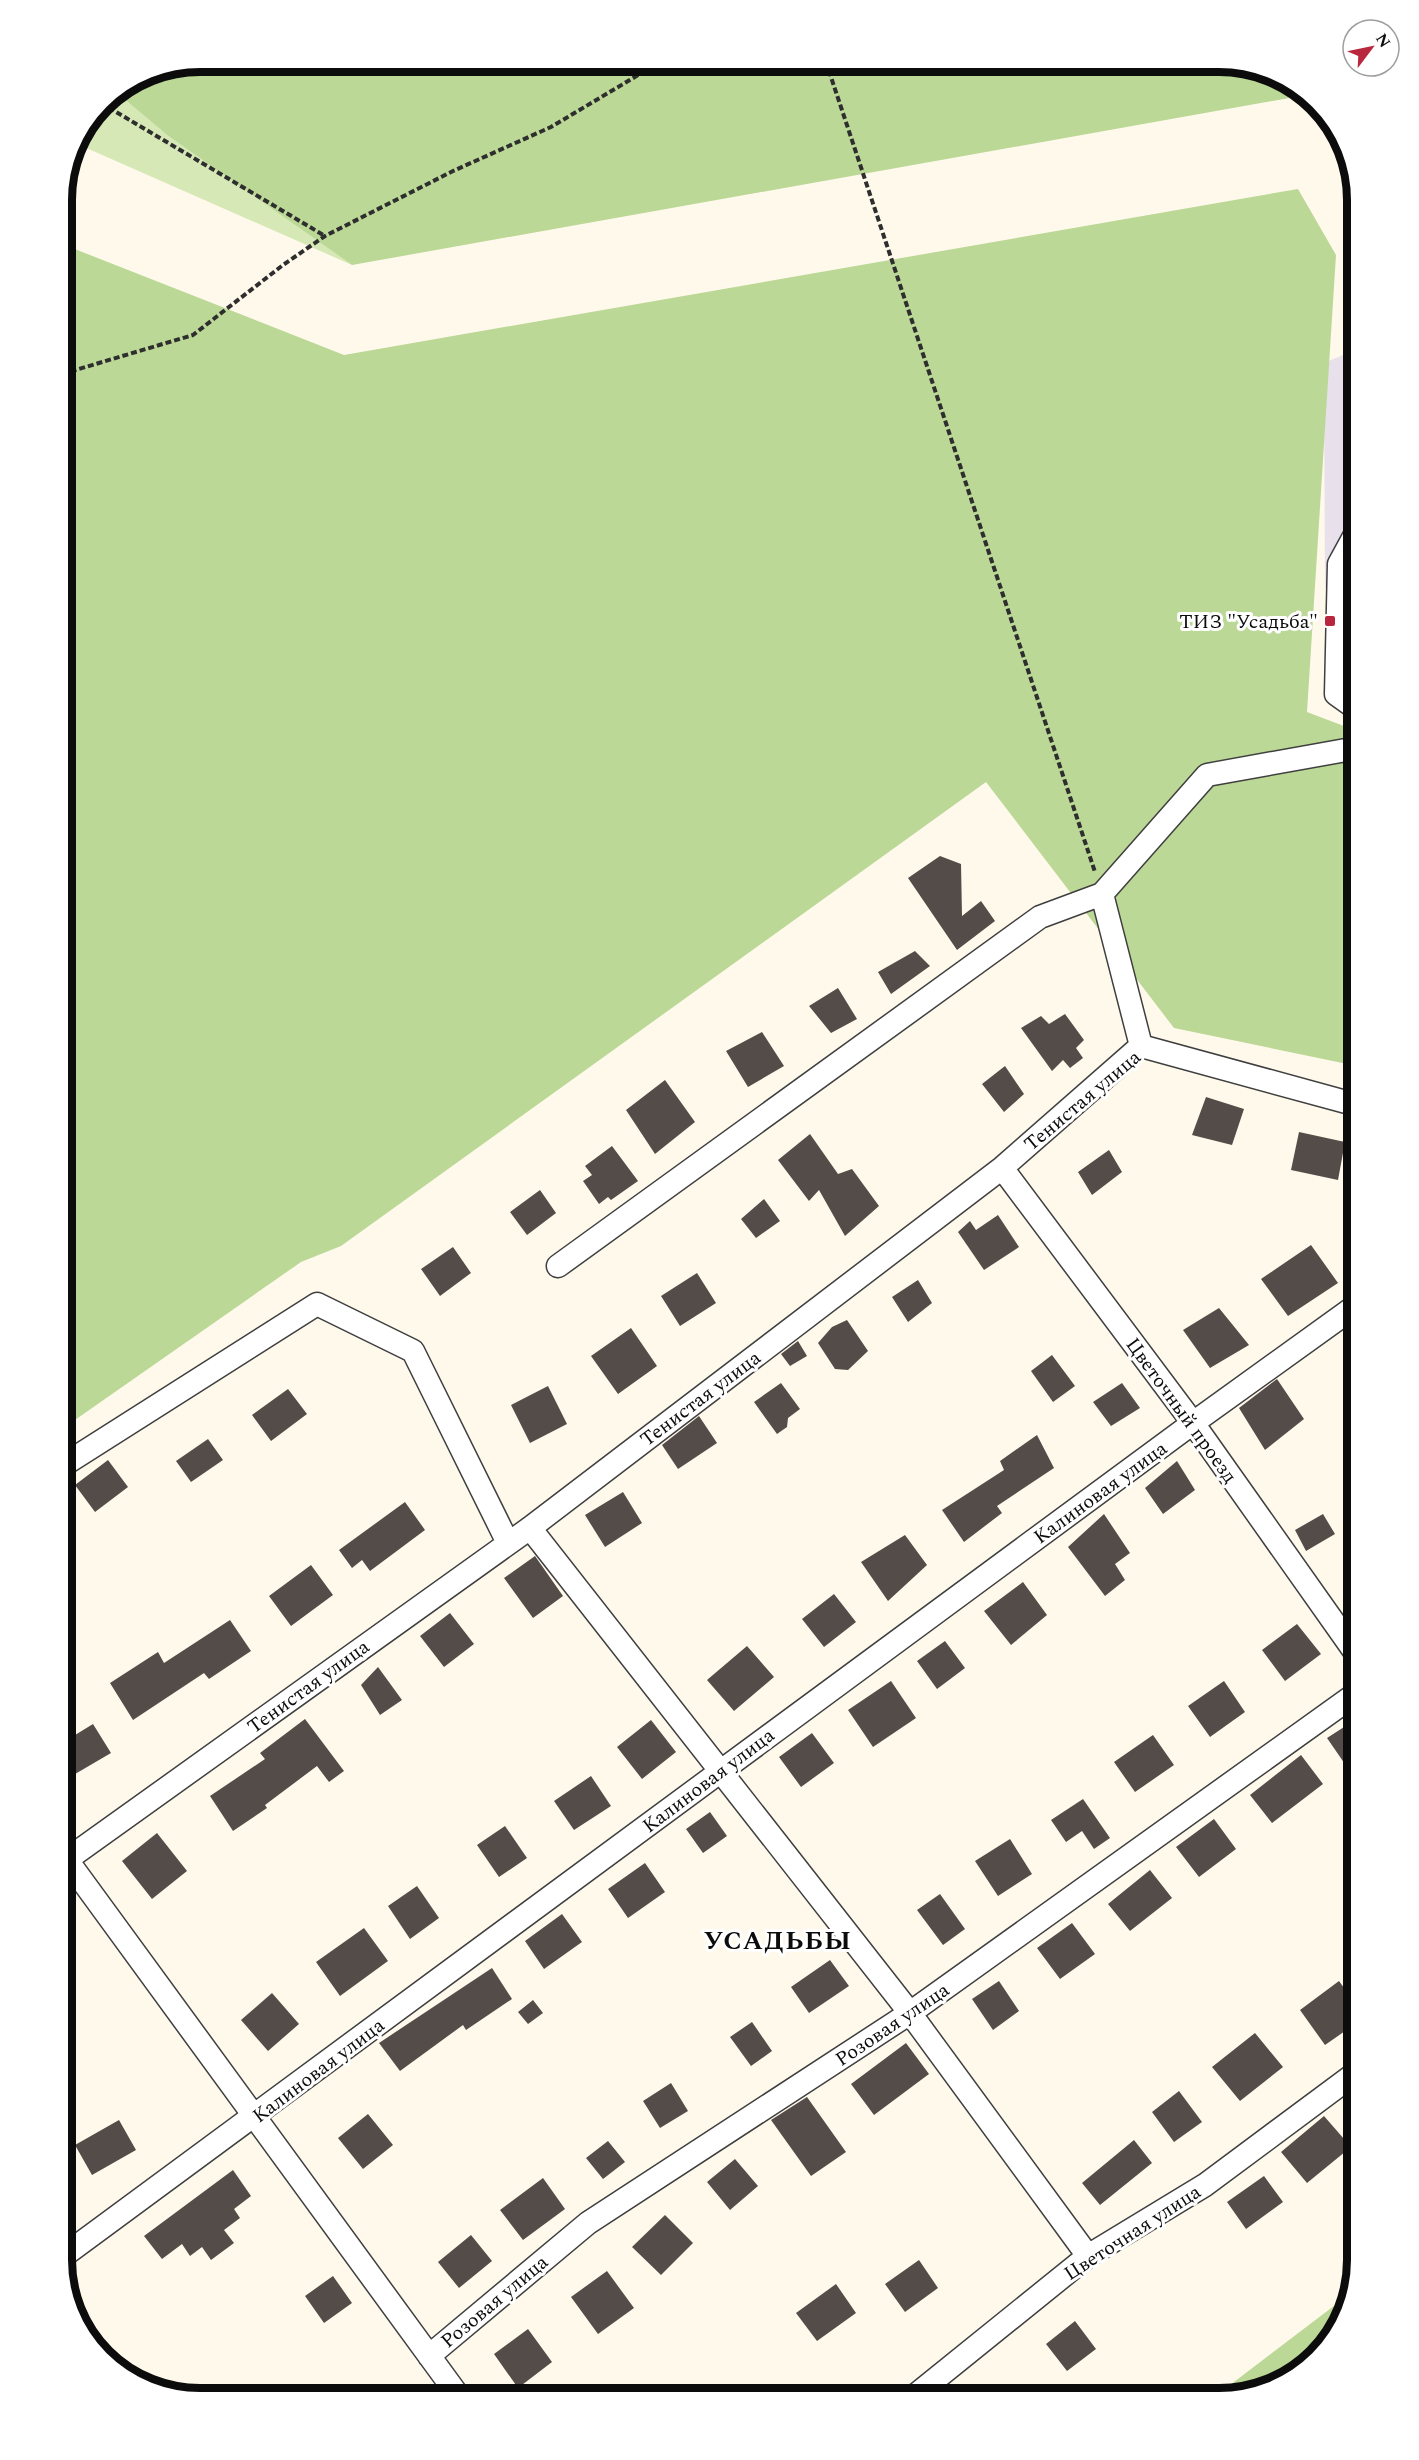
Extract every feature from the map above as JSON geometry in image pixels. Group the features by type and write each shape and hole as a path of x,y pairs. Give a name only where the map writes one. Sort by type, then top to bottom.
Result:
{"street":[{"path":"1347,550 1339,564 1336,694 1347,702"},
{"path":"558,1266 1040,917 1102,894 1207,775 1347,750"},
{"path":"1102,894 1141,1046"},
{"name":"Тенистая улица","path":"72,1852 530,1528 1002,1168 1141,1046 1347,1103"},
{"name":"Цветочный проезд","path":"1002,1168 1193,1423 1347,1639"},
{"path":"72,1460 317,1304 413,1351 508,1543"},
{"name":"Калиновая улица","path":"72,2250 1193,1423 1347,1313"},
{"path":"530,1528 910,2013 1088,2256"},
{"name":"Розовая улица","path":"429,2356 588,2223 910,2013 1347,1701"},
{"path":"72,1870 453,2388"},
{"name":"Цветочная улица","path":"924,2388 1088,2256 1205,2185 1347,2080"}],"path":[{"path":"72,371 193,335 283,265 325,236 453,171 552,127 643,72"},
{"path":"829,72 1102,894"},
{"path":"110,108 325,236"}],"shaded area":[{"path":"1347,353 1347,614 1325,587 1324,363"}],"green space":[{"path":"200,72 1228,72 1260,79 1276,85 1295,97 352,265 167,135 123,98 143,85 167,76"},
{"path":"123,98 167,135 352,265 84,147 85,143 98,122"},
{"path":"1298,189 1336,255 1307,712 1347,727 1347,1064 1174,1028 986,782 341,1246 301,1262 72,1422 72,248 344,355"},
{"path":"1340,2301 1326,2331 1304,2356 1290,2367 1260,2381 1226,2388"}],"building":[{"path":"940,856 961,864 962,916 981,901 995,921 957,950 908,878"},
{"path":"915,951 930,966 891,994 878,972"},
{"path":"838,988 857,1019 831,1033 809,1006"},
{"path":"1065,1014 1084,1040 1076,1048 1083,1058 1070,1068 1063,1060 1052,1071 1021,1028 1041,1016 1049,1024"},
{"path":"762,1032 784,1066 748,1087 726,1051"},
{"path":"1005,1066 1024,1094 1004,1112 982,1084"},
{"path":"665,1080 695,1122 655,1154 626,1110"},
{"path":"1206,1097 1244,1109 1232,1145 1192,1135"},
{"path":"1299,1132 1345,1142 1338,1180 1291,1170"},
{"path":"810,1134 838,1174 852,1169 879,1206 845,1236 819,1190 809,1201 778,1160"},
{"path":"612,1146 638,1181 611,1200 608,1197 599,1204 583,1181 592,1175 585,1166"},
{"path":"1109,1150 1122,1172 1092,1195 1078,1172"},
{"path":"540,1190 556,1213 527,1235 510,1212"},
{"path":"764,1199 780,1221 756,1238 741,1219"},
{"path":"998,1215 1019,1247 984,1270 958,1232 970,1221 976,1230"},
{"path":"1311,1245 1338,1283 1288,1316 1261,1279"},
{"path":"453,1247 471,1273 440,1296 421,1269"},
{"path":"697,1273 716,1303 680,1326 661,1296"},
{"path":"918,1280 932,1303 908,1322 892,1297"},
{"path":"1219,1308 1249,1345 1210,1368 1183,1330"},
{"path":"847,1320 868,1351 848,1370 835,1369 818,1343 832,1327"},
{"path":"631,1328 657,1366 618,1394 591,1356"},
{"path":"798,1341 807,1356 790,1366 781,1354"},
{"path":"1052,1355 1075,1386 1053,1402 1031,1371"},
{"path":"1277,1379 1304,1419 1265,1450 1239,1408"},
{"path":"781,1383 800,1409 788,1418 787,1427 777,1434 754,1402"},
{"path":"1122,1383 1140,1408 1111,1426 1093,1402"},
{"path":"548,1386 567,1424 530,1443 511,1405"},
{"path":"288,1389 307,1414 271,1441 252,1415"},
{"path":"699,1416 717,1443 678,1469 662,1445"},
{"path":"1037,1435 1054,1468 997,1506 1002,1513 964,1542 942,1510 1004,1470 1000,1461"},
{"path":"208,1439 223,1460 191,1482 176,1461"},
{"path":"108,1460 128,1487 95,1512 75,1485"},
{"path":"1177,1461 1195,1490 1163,1514 1145,1488"},
{"path":"623,1492 642,1523 605,1547 585,1515"},
{"path":"405,1502 425,1530 370,1571 362,1560 352,1568 339,1550"},
{"path":"1104,1514 1130,1553 1115,1564 1125,1580 1105,1596 1068,1547"},
{"path":"1323,1514 1335,1534 1306,1551 1295,1530"},
{"path":"905,1535 927,1565 888,1601 861,1562"},
{"path":"535,1556 563,1596 533,1618 504,1578"},
{"path":"311,1565 333,1595 291,1626 269,1596"},
{"path":"1023,1582 1047,1615 1011,1645 984,1611"},
{"path":"834,1594 856,1622 824,1647 802,1619"},
{"path":"450,1613 474,1644 444,1667 420,1636"},
{"path":"230,1620 251,1651 209,1679 204,1673 133,1720 110,1683 158,1652 164,1663"},
{"path":"1297,1624 1321,1654 1285,1681 1262,1650"},
{"path":"945,1641 965,1668 937,1689 917,1661"},
{"path":"747,1646 774,1677 734,1711 707,1680"},
{"path":"378,1667 402,1700 380,1715 361,1685"},
{"path":"891,1681 916,1718 873,1747 848,1710"},
{"path":"1224,1681 1245,1712 1210,1737 1188,1706"},
{"path":"305,1719 344,1771 329,1782 317,1766 265,1805 267,1808 233,1831 210,1796 265,1759 260,1753"},
{"path":"651,1720 676,1752 642,1779 617,1747"},
{"path":"93,1724 111,1753 72,1776 72,1737"},
{"path":"1347,1725 1347,1767 1327,1738"},
{"path":"812,1733 834,1763 801,1787 779,1757"},
{"path":"1153,1735 1174,1765 1135,1792 1114,1762"},
{"path":"1301,1755 1323,1784 1272,1823 1250,1795"},
{"path":"591,1776 611,1806 574,1830 554,1801"},
{"path":"1083,1799 1110,1838 1094,1849 1082,1831 1066,1842 1051,1820"},
{"path":"710,1812 727,1836 703,1853 686,1829"},
{"path":"1214,1819 1236,1849 1199,1877 1176,1847"},
{"path":"505,1826 527,1858 499,1877 477,1845"},
{"path":"157,1833 187,1871 152,1899 122,1861"},
{"path":"1010,1839 1032,1874 998,1896 975,1861"},
{"path":"645,1863 665,1892 628,1918 608,1889"},
{"path":"1150,1870 1172,1898 1130,1931 1108,1904"},
{"path":"417,1886 439,1918 410,1939 388,1906"},
{"path":"940,1894 965,1929 943,1945 917,1910"},
{"path":"562,1914 582,1942 544,1969 525,1941"},
{"path":"1072,1923 1095,1954 1060,1979 1037,1948"},
{"path":"364,1928 388,1961 340,1996 316,1962"},
{"path":"830,1960 849,1986 809,2013 791,1987"},
{"path":"492,1968 512,1999 466,2030 463,2025 400,2071 379,2043"},
{"path":"999,1981 1019,2011 993,2030 972,1999"},
{"path":"1339,1981 1347,1992 1347,2030 1325,2045 1300,2010"},
{"path":"272,1993 299,2024 268,2051 241,2020"},
{"path":"533,2000 543,2013 528,2024 518,2012"},
{"path":"752,2022 772,2051 751,2066 730,2037"},
{"path":"1255,2033 1283,2067 1240,2101 1212,2067"},
{"path":"906,2043 929,2074 874,2115 851,2084"},
{"path":"671,2083 688,2111 660,2128 643,2101"},
{"path":"1179,2091 1202,2122 1174,2142 1152,2112"},
{"path":"807,2097 846,2152 811,2176 771,2120"},
{"path":"368,2114 393,2145 363,2169 338,2138"},
{"path":"1324,2116 1347,2142 1347,2150 1307,2183 1281,2152"},
{"path":"119,2120 136,2150 92,2175 75,2145"},
{"path":"1134,2140 1152,2163 1100,2205 1082,2183"},
{"path":"608,2141 625,2162 603,2179 586,2158"},
{"path":"735,2159 758,2186 730,2210 707,2182"},
{"path":"233,2170 251,2196 234,2209 240,2218 224,2230 234,2243 211,2260 202,2247 190,2256 182,2244 162,2259 144,2236"},
{"path":"1264,2176 1283,2202 1246,2229 1227,2202"},
{"path":"543,2178 565,2209 523,2240 500,2210"},
{"path":"665,2215 693,2243 661,2275 632,2247"},
{"path":"471,2235 492,2261 459,2288 438,2262"},
{"path":"919,2260 938,2288 905,2312 885,2284"},
{"path":"607,2271 634,2308 598,2334 571,2297"},
{"path":"333,2276 352,2303 324,2323 305,2296"},
{"path":"836,2284 856,2313 817,2341 796,2313"},
{"path":"1075,2321 1096,2349 1067,2371 1046,2344"},
{"path":"528,2329 552,2362 518,2388 494,2354"}],"place":[{"name":"ТИЗ \"Усадьба\"","path":"1330,621"}],"district":[{"name":"УСАДЬБЫ","path":"778,1940"}]}
